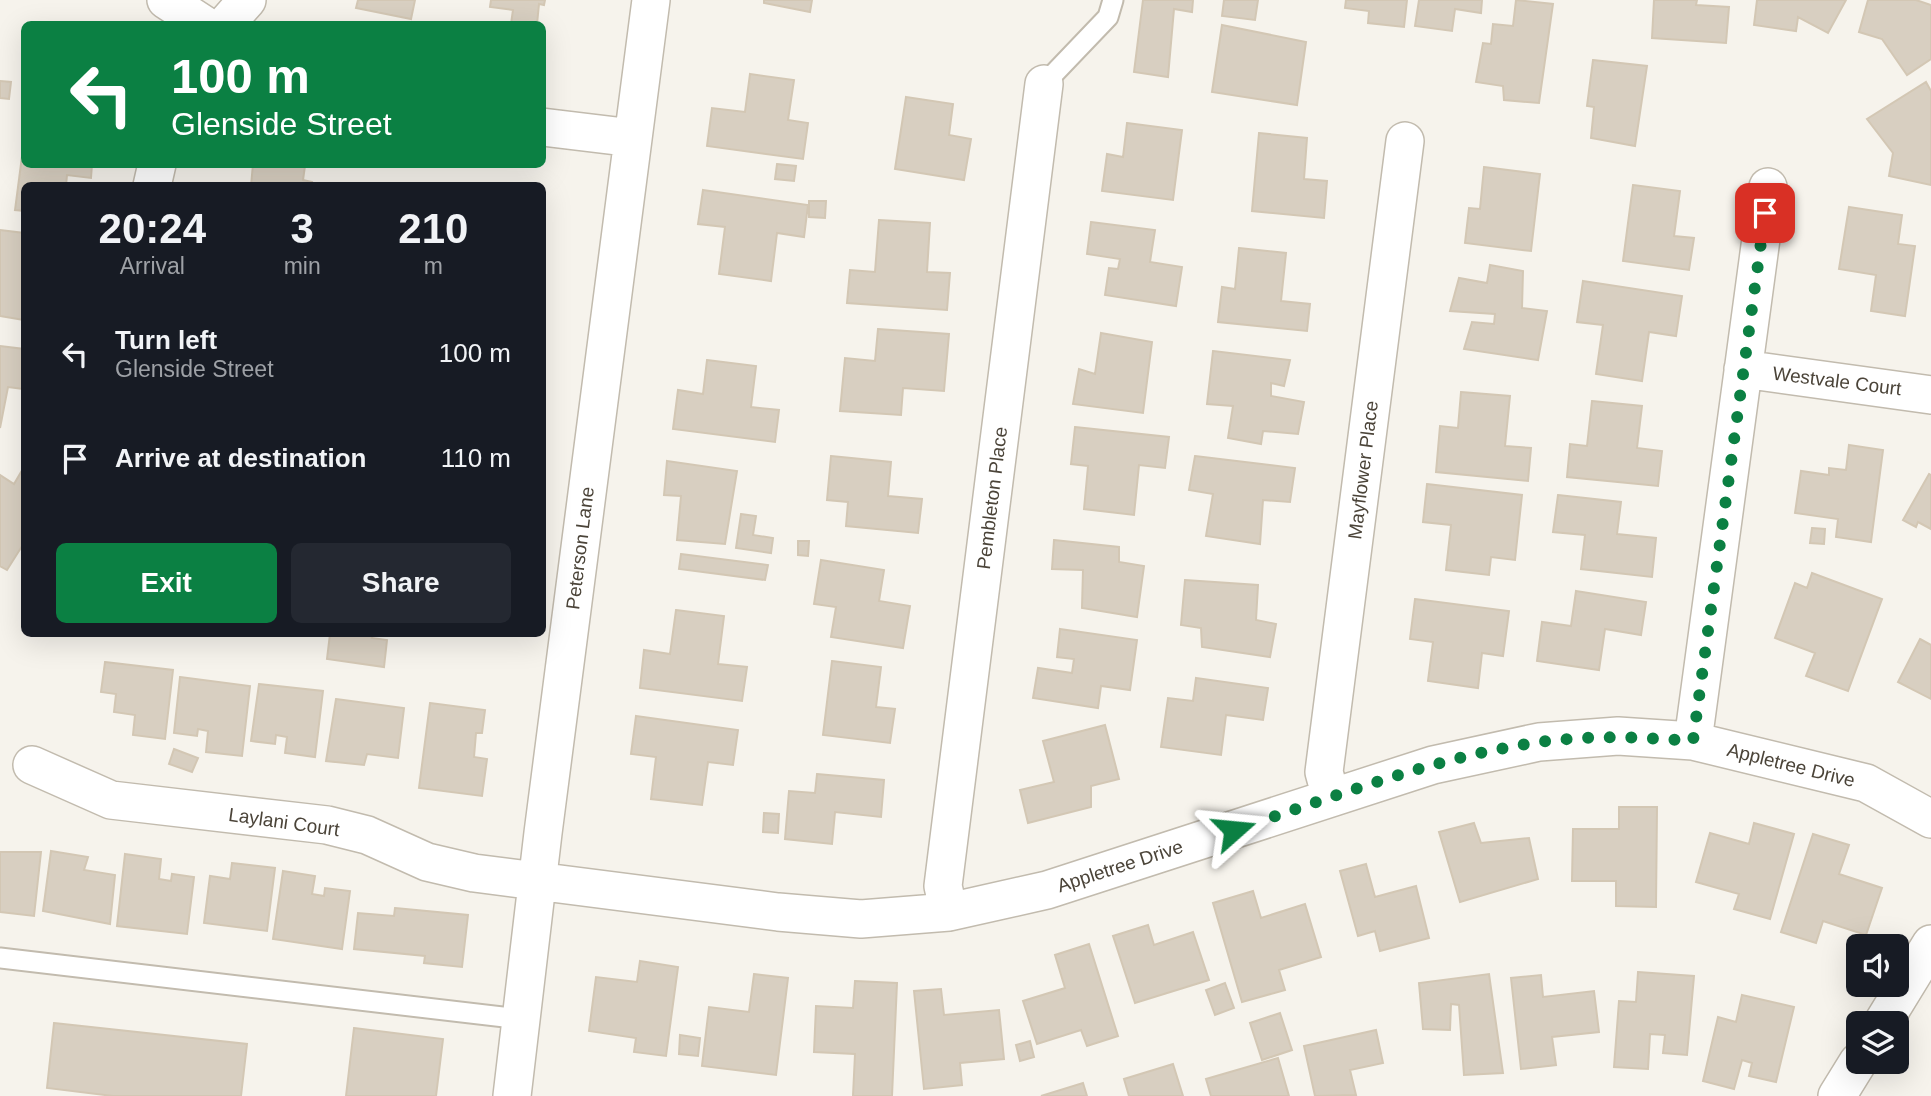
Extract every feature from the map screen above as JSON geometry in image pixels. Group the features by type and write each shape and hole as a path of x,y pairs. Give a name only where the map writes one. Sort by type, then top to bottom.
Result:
{"street":[{"path":"166,0 199,21"},
{"path":"229,21 247,0"},
{"name":"Peterson Lane","path":"512,1096 537,881 651,0"},
{"name":"Pembleton Place","path":"948,912 943,886 1044,84"},
{"path":"546,127 633,138"},
{"name":"Mayflower Place","path":"1331,798 1324,772 1405,141"},
{"path":"1693,741 1768,187"},
{"name":"Westvale Court","path":"1743,369 1931,395"},
{"name":"Appletree Drive","path":"537,881 778,912 861,919 948,912 1047,890 1433,765 1539,742 1618,736 1693,741 1866,783 1931,818"},
{"name":"Laylani Court","path":"32,765 111,800 327,825 367,835 427,862 474,873 537,881"},
{"path":"1890,1011 1931,944"},
{"path":"1838,1096 1851,1074"}],"lane":[{"path":"1044,84 1108,17 1113,0"},
{"path":"0,958 521,1018"}],"building":[{"path":"358,0 415,0 411,19 356,8"},
{"path":"491,0 545,0 544,5 539,4 537,21 511,21 513,10 490,7"},
{"path":"764,0 812,0 810,12 764,3"},
{"path":"1143,0 1193,0 1192,12 1174,9 1168,77 1134,72"},
{"path":"1224,0 1258,0 1255,20 1222,16"},
{"path":"1346,0 1407,0 1404,27 1368,23 1369,11 1345,8"},
{"path":"1419,0 1482,0 1481,13 1455,9 1452,31 1415,26"},
{"path":"1516,0 1553,4 1539,103 1504,100 1503,86 1476,82 1483,43 1491,44 1493,24 1513,26"},
{"path":"1654,0 1697,0 1696,5 1729,7 1726,43 1652,38"},
{"path":"1757,0 1846,0 1828,33 1798,17 1796,31 1754,25"},
{"path":"1868,0 1916,0 1931,5 1931,59 1907,75 1882,39 1859,32"},
{"path":"1222,25 1306,42 1297,105 1212,92"},
{"path":"1593,60 1647,66 1635,146 1591,138 1594,107 1587,106"},
{"path":"750,74 794,80 788,120 808,123 803,159 707,146 712,108 745,112"},
{"path":"0,81 11,82 9,99 0,98"},
{"path":"1926,82 1931,91 1931,185 1889,176 1893,153 1867,119"},
{"path":"906,97 953,104 949,135 971,139 964,180 895,169"},
{"path":"1127,123 1182,130 1173,200 1102,191 1107,154 1123,157"},
{"path":"1259,133 1307,138 1304,179 1327,181 1324,218 1252,211"},
{"path":"21,164 21,168 92,168 91,178 67,175 66,182 21,182 21,211 15,210"},
{"path":"777,164 796,166 794,181 775,179"},
{"path":"1484,167 1540,174 1531,251 1465,243 1469,208 1480,209"},
{"path":"253,168 305,168 303,180 312,182 251,182"},
{"path":"1633,185 1680,191 1674,236 1694,238 1689,270 1623,261"},
{"path":"703,190 808,205 804,237 777,233 771,281 719,274 725,227 698,224"},
{"path":"809,201 826,201 825,218 809,217"},
{"path":"1849,207 1902,215 1898,244 1915,246 1905,316 1871,311 1876,275 1839,269"},
{"path":"879,220 930,223 927,272 950,273 947,310 847,303 850,270 875,272"},
{"path":"1091,222 1155,230 1150,262 1182,267 1176,306 1105,295 1109,268 1118,269 1120,259 1087,254"},
{"path":"0,230 21,233 21,320 0,316"},
{"path":"1239,248 1286,253 1281,301 1310,304 1307,331 1218,322 1222,287 1235,289"},
{"path":"1490,265 1523,271 1522,308 1547,311 1538,360 1464,349 1472,322 1494,324 1495,314 1450,311 1459,278 1487,283"},
{"path":"1583,281 1682,296 1676,336 1649,332 1642,381 1596,374 1603,325 1577,322"},
{"path":"878,329 949,334 944,391 903,388 901,415 840,411 845,358 875,361"},
{"path":"1101,333 1152,342 1143,413 1073,404 1079,369 1095,374"},
{"path":"0,346 21,349 21,389 8,387 0,428"},
{"path":"1213,351 1290,360 1284,386 1271,383 1271,396 1304,402 1298,434 1263,431 1261,444 1228,438 1233,406 1207,404"},
{"path":"707,360 756,366 751,407 779,410 775,442 673,429 678,390 703,394"},
{"path":"1461,392 1510,396 1505,446 1531,448 1528,481 1436,472 1440,426 1458,428"},
{"path":"1592,401 1642,406 1637,448 1662,451 1658,486 1567,477 1570,444 1587,446"},
{"path":"1075,427 1169,437 1165,468 1139,465 1134,515 1084,509 1088,466 1071,464"},
{"path":"1849,445 1883,450 1871,542 1836,537 1838,519 1795,513 1801,471 1829,475 1829,468 1846,470"},
{"path":"831,456 891,462 888,496 922,499 918,533 846,526 848,502 827,500"},
{"path":"1195,456 1295,468 1290,502 1263,500 1260,544 1206,536 1213,494 1189,490"},
{"path":"667,461 737,471 725,544 677,540 681,496 664,495"},
{"path":"21,472 21,548 7,570 0,566 0,475 14,484"},
{"path":"1929,474 1931,529 1918,522 1916,527 1903,520"},
{"path":"1427,484 1522,495 1515,560 1491,557 1489,575 1446,570 1451,525 1423,522"},
{"path":"1558,495 1621,502 1617,534 1656,538 1652,577 1581,569 1585,535 1553,532"},
{"path":"741,514 756,516 753,535 773,538 771,553 736,548"},
{"path":"1812,528 1825,529 1824,544 1810,543"},
{"path":"1054,540 1119,547 1119,562 1144,566 1137,617 1082,608 1083,570 1052,569"},
{"path":"798,541 809,541 808,556 798,555"},
{"path":"681,554 768,565 765,580 679,569"},
{"path":"821,560 884,570 879,601 910,606 903,648 831,637 836,607 814,604"},
{"path":"1812,573 1882,599 1848,691 1806,676 1815,653 1775,638 1795,583 1807,588"},
{"path":"1185,580 1258,585 1256,620 1276,624 1270,657 1202,647 1201,628 1181,625"},
{"path":"1576,591 1646,602 1641,635 1605,629 1599,670 1537,661 1542,622 1571,626"},
{"path":"1415,599 1509,611 1503,656 1482,653 1478,688 1428,681 1433,642 1410,639"},
{"path":"676,610 724,616 718,664 747,667 742,701 640,688 644,650 670,654"},
{"path":"1060,629 1137,640 1130,690 1101,686 1098,708 1033,698 1038,668 1072,673 1074,659 1057,657"},
{"path":"330,637 372,637 387,640 384,667 327,659"},
{"path":"1920,639 1931,645 1931,699 1898,682"},
{"path":"832,661 881,667 876,707 895,709 890,743 823,735"},
{"path":"105,662 173,670 165,739 133,735 135,715 114,712 116,694 101,692"},
{"path":"180,677 250,686 242,756 206,752 208,731 198,729 197,736 174,733"},
{"path":"1196,678 1268,688 1263,720 1226,715 1221,755 1161,747 1168,698 1193,701"},
{"path":"259,684 323,691 315,757 285,753 287,737 276,735 275,744 251,741"},
{"path":"336,699 404,708 398,758 367,754 364,765 326,761"},
{"path":"430,703 485,710 482,733 476,733 474,757 487,759 482,796 419,788"},
{"path":"636,716 738,730 733,765 708,762 702,805 651,799 656,757 631,754"},
{"path":"1105,725 1119,779 1091,786 1091,807 1028,823 1020,790 1054,782 1043,741"},
{"path":"174,749 198,758 192,772 169,764"},
{"path":"817,774 884,780 881,817 835,812 832,844 785,839 789,791 815,793"},
{"path":"1619,807 1657,807 1656,907 1616,906 1616,881 1572,881 1573,829 1619,829"},
{"path":"764,813 779,814 778,833 763,832"},
{"path":"1474,823 1481,843 1529,838 1538,879 1460,902 1439,832"},
{"path":"1754,823 1794,834 1770,919 1734,909 1739,894 1696,882 1710,833 1749,844"},
{"path":"1813,834 1849,845 1839,874 1882,888 1866,934 1823,921 1816,943 1781,932"},
{"path":"51,851 88,857 84,870 115,875 110,924 43,911"},
{"path":"0,852 41,852 34,916 0,912"},
{"path":"125,854 161,859 159,879 171,881 172,874 194,877 187,934 117,926"},
{"path":"232,863 275,868 267,931 204,923 210,876 230,879"},
{"path":"1366,864 1375,897 1416,886 1429,938 1380,951 1375,931 1358,936 1340,871"},
{"path":"283,871 315,876 312,894 324,896 325,888 350,891 342,949 273,939"},
{"path":"1253,891 1261,918 1305,904 1321,957 1279,970 1285,990 1242,1002 1213,903"},
{"path":"395,908 468,915 462,967 424,963 425,956 354,949 358,913 394,916"},
{"path":"1148,925 1154,945 1193,932 1209,980 1135,1003 1113,936"},
{"path":"1089,944 1118,1036 1087,1046 1081,1030 1037,1044 1023,1001 1065,988 1055,955"},
{"path":"640,961 678,967 666,1056 634,1052 636,1038 589,1031 596,977 637,982"},
{"path":"1638,972 1694,976 1687,1055 1663,1053 1665,1035 1650,1034 1648,1069 1614,1067 1619,1001 1636,1002"},
{"path":"754,974 788,978 776,1075 702,1066 709,1007 749,1012"},
{"path":"1489,974 1503,1073 1464,1075 1459,1005 1451,1004 1450,1030 1423,1029 1419,983"},
{"path":"1541,975 1543,997 1594,991 1599,1032 1552,1037 1556,1065 1521,1069 1511,978"},
{"path":"855,981 897,983 892,1096 853,1096 855,1054 814,1052 816,1006 853,1008"},
{"path":"1225,983 1234,1008 1215,1015 1206,990"},
{"path":"941,989 944,1015 999,1010 1004,1059 960,1063 962,1085 924,1089 914,991"},
{"path":"1742,995 1794,1007 1776,1082 1749,1076 1752,1063 1742,1060 1734,1089 1703,1081 1718,1017 1736,1022"},
{"path":"1280,1013 1292,1050 1262,1060 1250,1023"},
{"path":"54,1023 247,1044 241,1096 113,1096 47,1088"},
{"path":"354,1028 443,1039 436,1096 346,1096"},
{"path":"1376,1030 1383,1063 1350,1070 1356,1095 1315,1096 1304,1046"},
{"path":"680,1035 700,1038 698,1056 679,1054"},
{"path":"1030,1041 1034,1057 1020,1061 1016,1045"},
{"path":"1278,1058 1289,1096 1211,1096 1206,1079"},
{"path":"1173,1064 1183,1096 1129,1096 1124,1079"},
{"path":"1083,1083 1087,1096 1041,1096"}],"route":[{"path":"1234,830 1433,765 1539,742 1618,736 1693,741 1765,213"}]}
